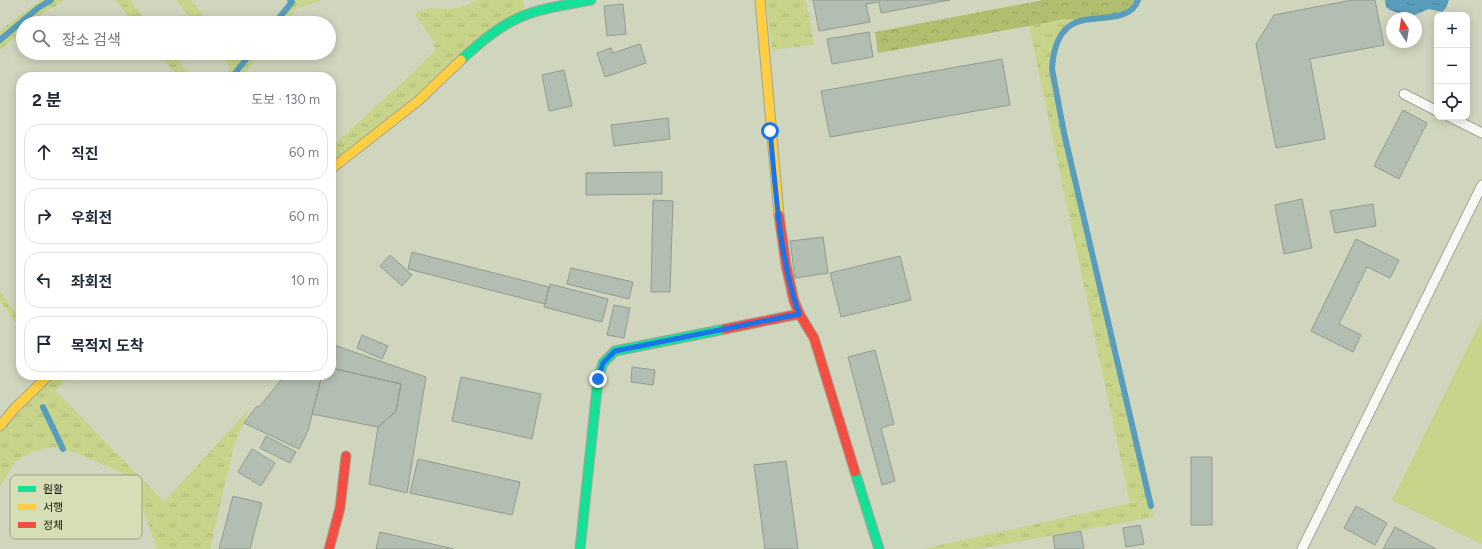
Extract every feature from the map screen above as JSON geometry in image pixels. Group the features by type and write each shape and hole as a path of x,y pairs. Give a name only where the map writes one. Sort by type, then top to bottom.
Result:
{"street":[{"path":"336,165 418,101 478,44 498,30 516,19 547,8 591,0"},
{"path":"760,0 776,192 791,292 799,314 814,338 878,549"},
{"path":"580,549 598,379 603,363 615,351 799,314"},
{"path":"0,426 14,409 44,380"},
{"path":"328,549 340,508 346,456"}],"lane":[{"path":"1404,94 1434,109"},
{"path":"1456,120 1482,133"},
{"path":"1302,549 1482,185"}],"green space":[{"path":"40,0 48,0 27,16 19,16"},
{"path":"54,0 65,0 40,16 32,16"},
{"path":"115,0 130,0 143,16 128,16"},
{"path":"176,0 191,0 204,16 189,16"},
{"path":"293,0 322,0 296,9 290,16 284,16 295,3"},
{"path":"476,0 523,0 525,9 336,159 336,142 435,51 433,40 420,23 415,13 430,8 458,8"},
{"path":"766,0 806,0 814,45 772,50"},
{"path":"1043,0 1137,0 1132,8 1115,15 1076,20 1064,19 878,53 875,32"},
{"path":"16,19 16,25 0,38 0,31"},
{"path":"1064,19 1076,20 1060,33 1055,43 1050,70 1063,133 1149,507 1152,510 1154,517 978,549 923,549 1130,503 1029,26"},
{"path":"16,29 16,36 0,50 0,42"},
{"path":"164,60 178,60 187,72 174,72"},
{"path":"224,60 243,60 234,72 227,72 230,68"},
{"path":"248,60 255,60 246,72 239,72"},
{"path":"0,291 16,314 16,323 0,301"},
{"path":"1482,319 1482,544 1392,500"},
{"path":"48,380 66,380 55,390 138,475 123,475 122,473 77,453 53,447 34,451 16,461 0,487 0,433"},
{"path":"249,409 233,449 210,549 157,549 142,506 142,479 164,502"}],"water":[{"path":"1385,0 1449,0 1446,8 1442,12 1429,9 1422,12 1395,12 1386,7"}],"building":[{"path":"813,0 950,0 881,13 879,2 866,4 870,22 819,31"},
{"path":"1352,0 1375,0 1384,45 1310,59 1325,139 1276,148 1256,44 1274,15"},
{"path":"623,4 626,34 607,36 604,6"},
{"path":"869,32 873,57 832,64 827,39"},
{"path":"640,44 646,63 605,77 597,53 611,48 613,53"},
{"path":"1002,59 1010,105 830,137 821,91"},
{"path":"564,70 572,106 549,111 542,75"},
{"path":"1403,110 1427,123 1399,179 1374,166"},
{"path":"668,118 670,139 614,146 611,125"},
{"path":"662,172 662,194 586,195 586,173"},
{"path":"1302,199 1312,248 1284,254 1275,205"},
{"path":"653,200 673,201 670,292 651,292"},
{"path":"1373,204 1376,226 1335,233 1330,211"},
{"path":"823,237 828,273 795,278 790,241"},
{"path":"1356,239 1399,260 1390,278 1367,267 1339,324 1361,335 1353,352 1311,331"},
{"path":"412,252 549,287 545,304 408,269"},
{"path":"390,255 412,275 402,286 380,266"},
{"path":"900,256 911,300 841,317 830,273"},
{"path":"571,268 633,282 629,299 567,284"},
{"path":"550,284 608,299 602,322 544,307"},
{"path":"614,305 630,308 624,338 607,335"},
{"path":"362,335 388,346 382,359 357,348"},
{"path":"336,346 426,377 407,493 369,484 378,427 396,411 401,384 336,369"},
{"path":"875,350 894,424 881,428 895,481 882,485 848,357"},
{"path":"632,367 655,370 653,385 631,382"},
{"path":"336,369 401,384 396,411 378,427 312,414 321,380 336,380"},
{"path":"461,377 541,394 532,439 452,421"},
{"path":"281,380 321,380 308,431 299,449 244,423 256,407 260,406"},
{"path":"266,436 296,452 290,463 260,448"},
{"path":"252,449 275,463 261,486 238,472"},
{"path":"1191,457 1212,457 1212,525 1191,525"},
{"path":"418,459 520,482 512,515 410,493"},
{"path":"786,461 798,549 765,549 754,465"},
{"path":"233,496 262,503 250,549 219,549"},
{"path":"1356,506 1387,523 1375,545 1344,528"},
{"path":"1140,525 1144,544 1126,547 1123,528"},
{"path":"1395,527 1436,549 1383,549"},
{"path":"1081,531 1084,549 1055,549 1053,536"},
{"path":"380,532 454,549 376,549"}],"waterway":[{"path":"28,16 51,0"},
{"path":"281,16 292,2 290,0"},
{"path":"1138,0 1134,7 1128,12 1120,15 1084,20 1071,25 1065,30 1058,41 1055,48 1052,69 1064,133 1151,506"},
{"path":"0,40 16,27"},
{"path":"236,72 245,60"},
{"path":"43,407 63,449"}],"traffic: fast":[{"path":"461,60 494,32 516,19 543,9 591,0"},
{"path":"580,549 598,379 603,363 615,351 725,329"},
{"path":"855,472 879,549"}],"traffic: slow":[{"path":"760,0 779,215"},
{"path":"336,165 418,101 461,60"},
{"path":"0,426 14,409 44,380"}],"traffic: jam":[{"path":"779,215 786,265 794,301 800,315 814,338 855,472"},
{"path":"725,329 799,314"},
{"path":"329,549 340,508 346,456"}],"route":[{"path":"598,379 603,363 615,351 799,314 791,292 785,260 770,131"}]}
